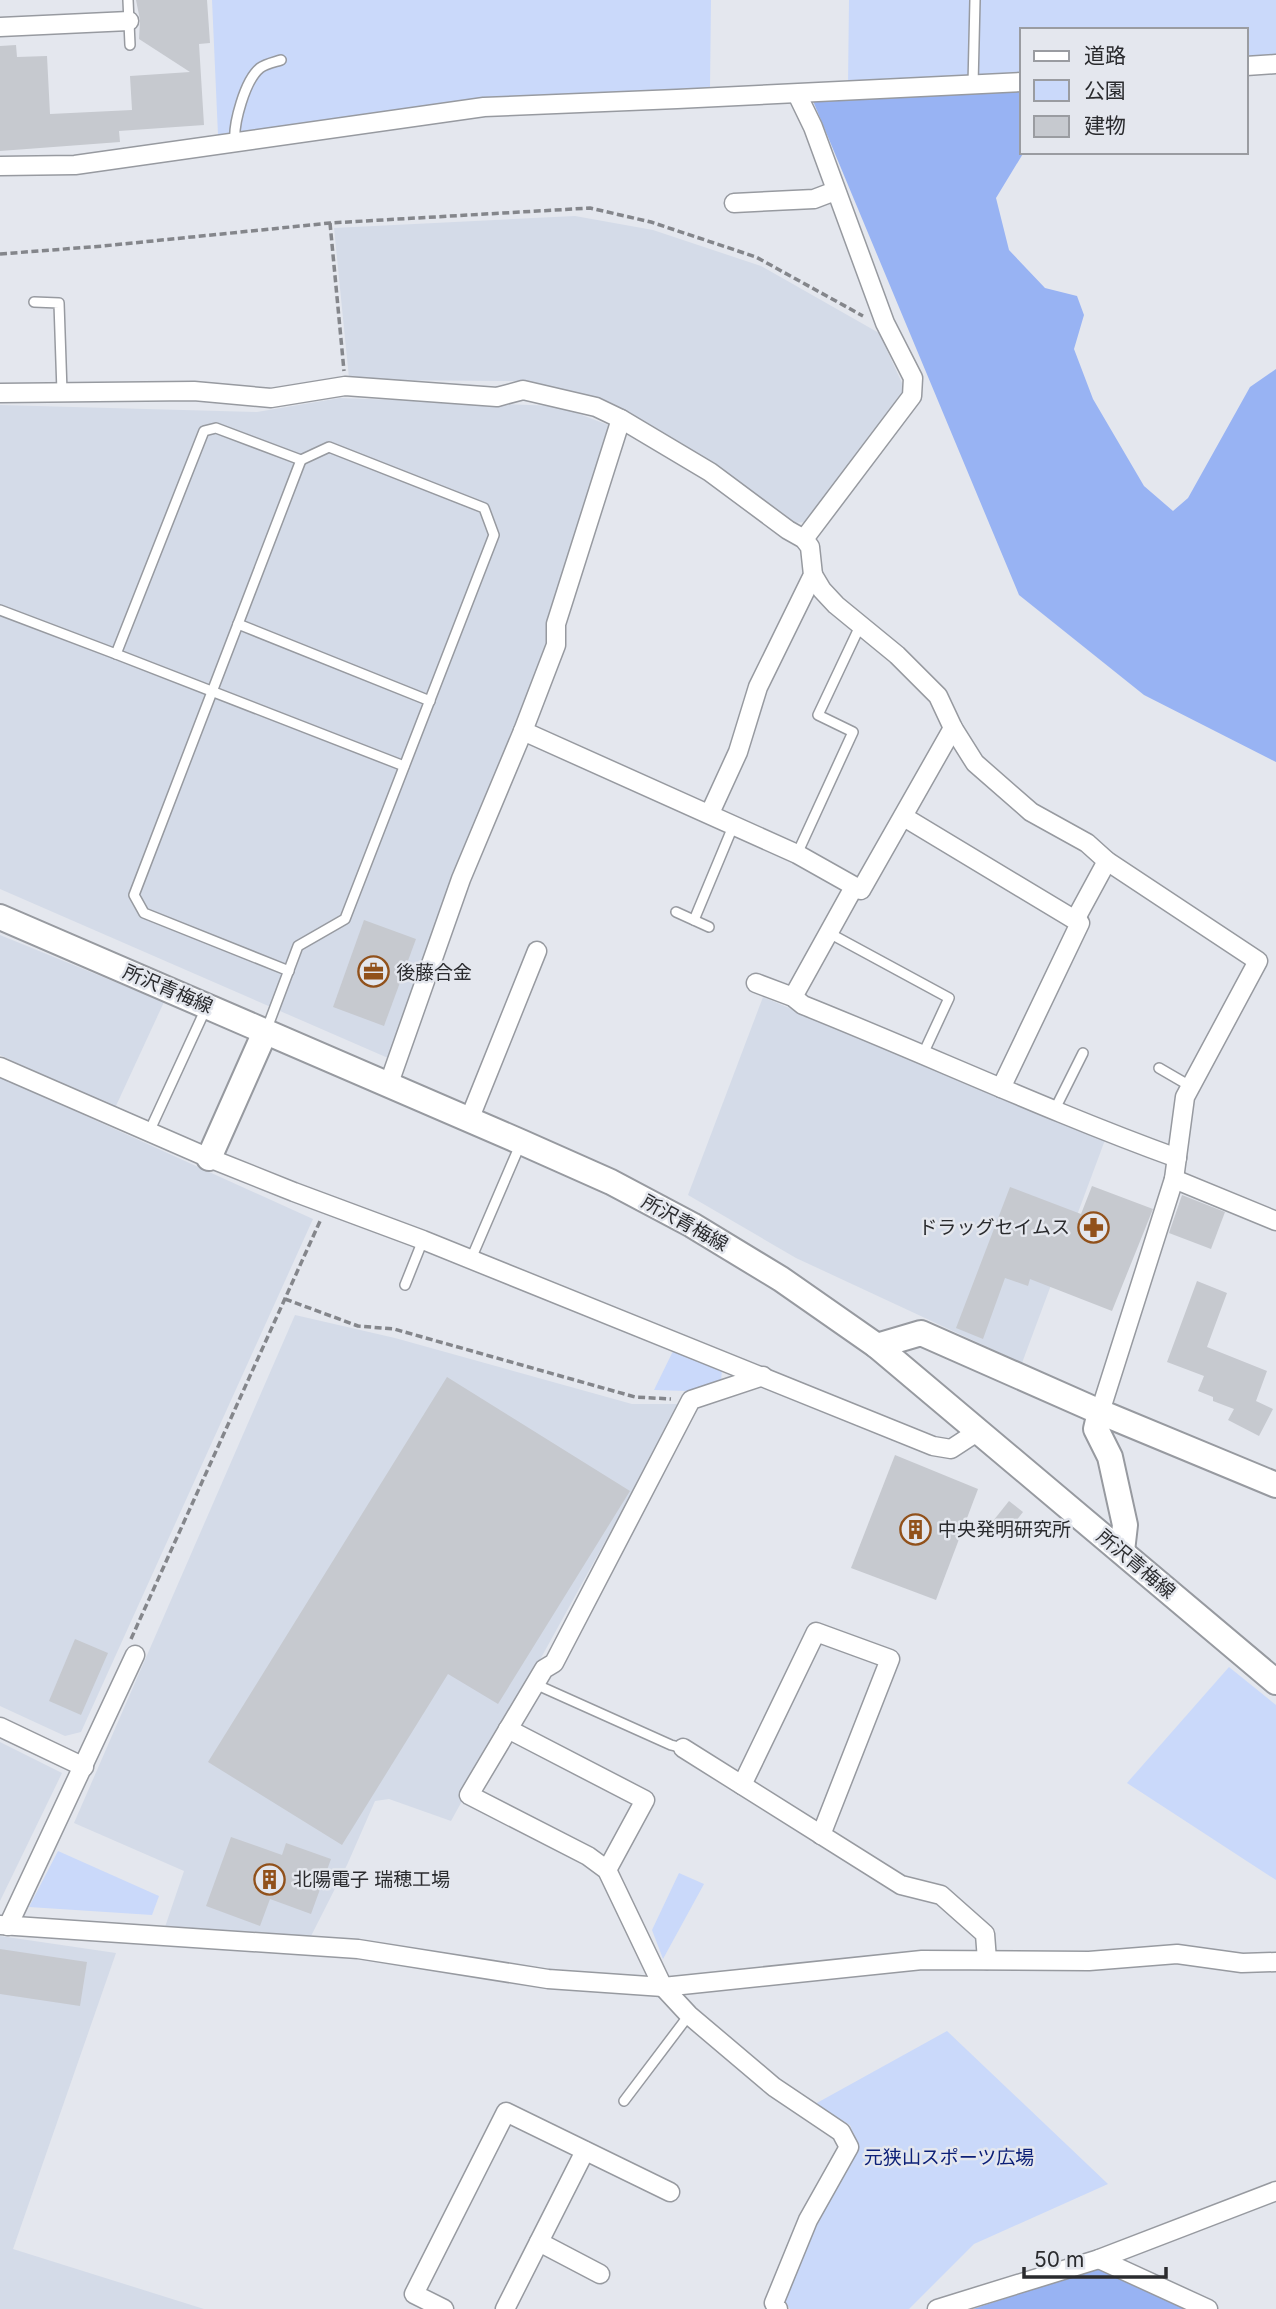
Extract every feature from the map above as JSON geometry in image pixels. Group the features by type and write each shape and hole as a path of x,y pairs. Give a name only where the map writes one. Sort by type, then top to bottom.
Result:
{"main road":[{"name":"所沢青梅線","path":"0,917 611,1182 692,1225 781,1279 877,1346 1276,1682"},
{"path":"209,1158 265,1032"},
{"path":"877,1346 921,1333 1100,1412 1276,1485"},
{"path":"1100,1412 1096,1429 1110,1457 1125,1525 1122,1551"}],"street":[{"path":"0,27 129,21"},
{"path":"1248,66 1276,64"},
{"path":"0,166 75,165 484,107 1020,82"},
{"path":"797,94 813,127 885,323 913,378 912,396 804,539"},
{"path":"734,203 814,199 835,191"},
{"path":"0,393 194,391 271,398 345,386 497,397 523,390 596,407 621,419 710,472 804,539 810,547 813,575 822,590 860,626 897,655 938,696 953,728 975,763 1031,812 1087,843 1107,861 1258,961 1185,1097 1174,1179 1100,1412"},
{"path":"388,1086 461,879 556,645 556,624 621,419"},
{"path":"710,813 738,751 758,687 813,575"},
{"path":"523,731 734,824 797,854 861,890 953,728"},
{"path":"904,817 1080,923 1001,1088"},
{"path":"1075,920 1107,861"},
{"path":"793,997 854,887"},
{"path":"469,1120 537,950"},
{"path":"756,983 1102,1131 1177,1158"},
{"path":"0,1067 209,1158 471,1259 933,1446 951,1449 977,1432"},
{"path":"1174,1179 1276,1221"},
{"path":"763,1376 691,1400 554,1663 544,1669 470,1795 588,1856 607,1870 663,1987 689,2015 774,2087 841,2132 849,2147 808,2220 774,2303 778,2309"},
{"path":"742,1785 816,1632 890,1659 821,1835"},
{"path":"130,1653 84,1767 4,1926 358,1949 548,1979 663,1987 922,1960 1089,1961 1177,1954 1242,1963 1276,1962"},
{"path":"0,1727 84,1767"},
{"path":"508,1729 645,1800 607,1870"},
{"path":"683,1748 901,1885 941,1895 985,1934 987,1960"},
{"path":"444,2309 414,2294 506,2112 670,2192"},
{"path":"505,2309 585,2151"},
{"path":"937,2309 1099,2259 1276,2191"},
{"path":"539,2242 600,2274"},
{"path":"1099,2259 1208,2309"}],"lane":[{"path":"128,0 130,45"},
{"path":"973,85 975,0"},
{"path":"236,142 234,132 251,81 260,68 281,60"},
{"path":"34,302 59,303 62,393"},
{"path":"116,654 204,431 216,428 301,460"},
{"path":"265,1032 289,971 298,946 345,919 494,535 484,508 328,447 301,460 134,895 144,913 289,971"},
{"path":"0,610 404,766"},
{"path":"238,624 430,701"},
{"path":"797,854 853,732 818,715 860,626"},
{"path":"694,920 734,824"},
{"path":"676,912 709,927"},
{"path":"829,933 950,998 923,1054"},
{"path":"149,1132 207,1005"},
{"path":"1055,1109 1083,1053"},
{"path":"1159,1068 1190,1086"},
{"path":"471,1259 521,1142"},
{"path":"405,1285 423,1240"},
{"path":"535,1684 683,1748"},
{"path":"624,2101 689,2015"}],"path":[{"path":"0,254 330,223 590,208 651,222 756,257 877,324 885,323"},
{"path":"330,223 345,386"},
{"path":"130,1653 328,1204"},
{"path":"285,1299 358,1326 394,1329 635,1397 691,1400"}],"shaded area":[{"path":"1020,90 1020,154 1023,154 996,198 1009,250 1045,288 1077,296 1084,315 1074,349 1093,399 1144,486 1173,511 1188,498 1250,387 1276,369 1276,762 1144,695 1019,595 813,101"},
{"path":"575,216 653,230 761,266 879,333 902,383 902,399 808,522 791,523 627,413 524,381 349,378 334,228"},
{"path":"340,398 558,406 611,426 548,644 388,1058 0,889 0,405 257,412"},
{"path":"0,935 164,1002 115,1108 0,1055"},
{"path":"763,997 1105,1140 1022,1363 796,1258 688,1195"},
{"path":"0,1077 313,1219 81,1732 65,1736 0,1706"},
{"path":"295,1315 395,1338 632,1404 681,1404 451,1821 389,1799 375,1801 347,1865 309,1940 165,1927 184,1871 74,1823"},
{"path":"0,1742 62,1773 0,1901"},
{"path":"0,1936 116,1953 13,2249 204,2309 0,2309"},
{"path":"1099,2268 1190,2309 973,2309"}],"green space":[{"path":"212,0 711,0 710,88 481,98 218,135"},
{"path":"849,0 1276,0 1276,59 1248,61 1248,28 1020,28 1020,76 848,85"},
{"path":"674,1349 722,1368 721,1383 687,1391 654,1390"},
{"path":"1229,1667 1276,1705 1276,1880 1127,1783"},
{"path":"58,1851 159,1896 152,1915 29,1907"},
{"path":"679,1873 704,1884 663,1959 652,1930"},
{"name":"元狭山スポーツ広場","path":"947,2031 1108,2184 974,2244 909,2309 790,2309 785,2301 817,2224 859,2149 850,2125 815,2104"}],"building":[{"path":"136,0 207,0 210,43 199,44 204,125 119,131 120,142 0,151 0,46 16,45 17,57 47,56 50,114 132,110 130,76 190,72 139,39 140,20"},
{"path":"364,920 416,939 384,1026 333,1007"},
{"path":"1092,1186 1153,1209 1112,1311 1030,1279 1028,1286 1005,1278 983,1339 956,1328 1010,1187 1081,1214"},
{"path":"1182,1195 1225,1212 1211,1249 1169,1233"},
{"path":"1197,1281 1227,1293 1207,1347 1267,1371 1256,1401 1273,1409 1259,1436 1228,1420 1234,1409 1213,1401 1213,1397 1198,1391 1204,1376 1167,1362"},
{"path":"447,1377 630,1491 498,1704 448,1674 342,1845 208,1762"},
{"name":"中央発明研究所","path":"895,1455 978,1489 936,1600 851,1568"},
{"path":"1009,1501 1023,1512 1003,1538 989,1526"},
{"path":"75,1639 108,1653 81,1715 49,1701"},
{"name":"北陽電子 瑞穂工場","path":"231,1837 282,1855 286,1843 331,1859 311,1914 270,1899 260,1926 206,1906"},
{"path":"0,1949 87,1962 80,2006 0,1994"}],"place":[{"name":"後藤合金","path":"373,972"},
{"name":"ドラッグセイムス","path":"1093,1227"},
{"name":"中央発明研究所","path":"915,1529"},
{"name":"北陽電子 瑞穂工場","path":"270,1879"}]}
